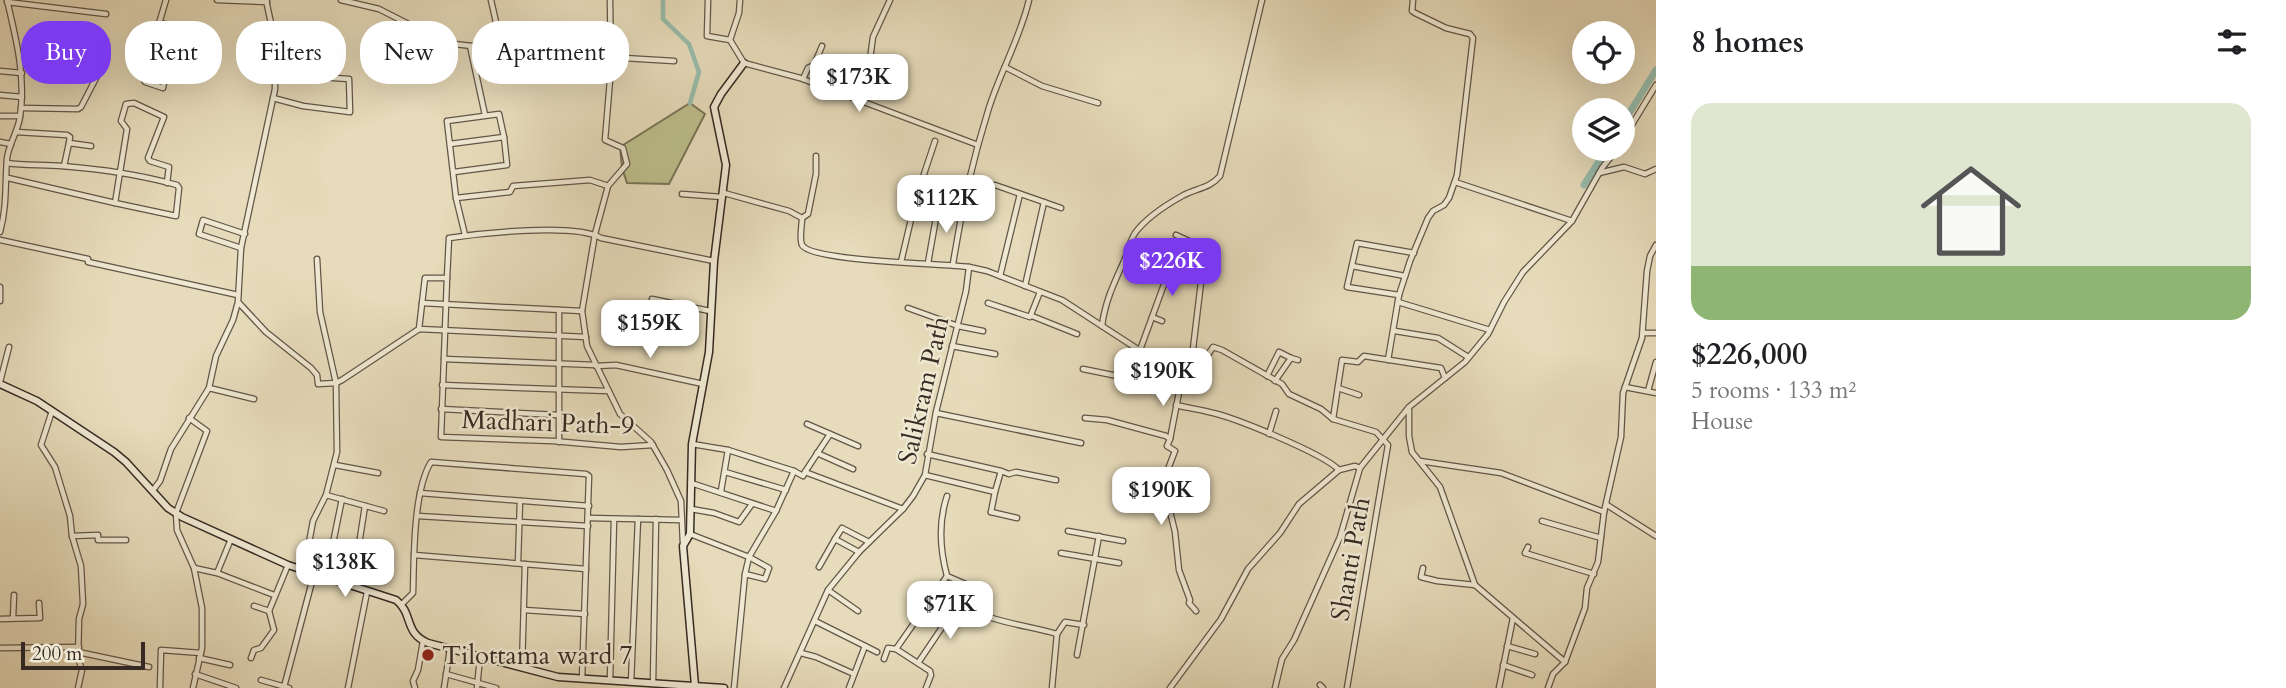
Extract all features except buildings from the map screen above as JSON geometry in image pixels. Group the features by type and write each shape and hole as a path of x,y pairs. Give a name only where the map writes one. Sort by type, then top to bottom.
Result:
{"street":[{"path":"161,21 166,0"},
{"path":"218,0 267,1 271,21"},
{"path":"341,0 379,9 439,40 470,46 485,115"},
{"path":"491,0 496,21"},
{"path":"610,0 611,21"},
{"path":"708,0 707,36 730,40 744,63 803,79 978,145"},
{"path":"730,40 739,13 740,0"},
{"path":"859,101 867,81 873,37 890,0"},
{"path":"953,264 967,183 988,110 1029,0"},
{"path":"1102,327 1103,314 1133,236 1144,222 1183,195 1212,184 1220,176 1262,0"},
{"path":"1388,360 1399,295 1413,253 1428,218 1433,211 1444,205 1455,182 1473,38 1470,34 1446,28 1415,13 1412,10 1413,0"},
{"path":"21,62 7,1 106,14"},
{"path":"160,23 174,26 163,88 143,80 160,23"},
{"path":"803,79 806,69 814,65 822,46"},
{"path":"818,56 846,66"},
{"path":"629,57 674,61"},
{"path":"683,546 690,534 692,444 711,336 709,311 724,195 726,164 714,107 744,63"},
{"path":"1005,67 1037,84 1098,103"},
{"path":"0,71 21,73"},
{"path":"273,98 303,106 350,112 349,79 346,79"},
{"path":"0,232 5,213 7,163 20,117 22,84"},
{"path":"21,108 78,109 93,84"},
{"path":"153,490 160,481 171,449 209,388 216,356 233,320 238,302 245,233 275,84"},
{"path":"611,84 605,140 623,148 627,164 608,186 595,234 582,311 588,351 595,366 620,414 654,445 681,502 683,546 699,687"},
{"path":"1635,120 1656,85"},
{"path":"0,95 22,97"},
{"path":"115,203 127,129 121,121 126,104 134,103 164,117 148,158 150,162 169,167 167,183"},
{"path":"454,172 506,165 500,114 447,121 456,198 465,235"},
{"path":"0,116 20,117"},
{"path":"16,132 70,137 64,166"},
{"path":"450,144 504,137"},
{"path":"901,261 916,198 935,141"},
{"path":"0,142 11,144"},
{"path":"69,143 91,146"},
{"path":"802,218 808,214 816,174 816,156"},
{"path":"1275,688 1282,659 1294,640 1340,537 1360,468 1409,407 1468,357 1490,330 1524,272 1572,221 1608,161"},
{"path":"7,163 64,166 179,186 176,216 8,178"},
{"path":"1599,173 1624,167 1645,174 1656,169"},
{"path":"456,198 511,192 513,186 590,180 608,186"},
{"path":"1455,182 1572,221"},
{"path":"995,186 1060,208"},
{"path":"682,194 724,195 789,211 802,218"},
{"path":"1000,276 1020,194"},
{"path":"928,263 939,201"},
{"path":"1025,286 1044,202"},
{"path":"802,218 801,242 803,247 816,254 953,264 1000,276 1062,300 1140,350 1181,382"},
{"path":"243,247 199,234 203,220 245,233"},
{"path":"558,415 441,410 449,238 505,231 595,234 601,238 714,261"},
{"path":"1140,350 1172,261 1178,236 1189,242"},
{"path":"0,240 238,295"},
{"path":"1399,295 1347,287 1357,243 1413,253"},
{"path":"1548,688 1553,674 1565,662 1585,608 1587,588 1594,574 1604,512 1621,437 1625,387 1643,332 1656,244"},
{"path":"304,570 313,521 326,495 335,465 335,383 320,312 317,259"},
{"path":"1172,261 1202,274 1192,357 1181,382 1167,446 1175,451 1163,482 1175,531 1179,570 1189,603 1196,611"},
{"path":"1352,266 1405,276"},
{"name":"Salikram Path","path":"784,688 828,590 859,552 903,509 925,475 927,454 958,326 969,267"},
{"path":"419,329 425,278 447,278"},
{"path":"0,287 0,301"},
{"path":"1032,317 1040,292"},
{"path":"653,299 709,311"},
{"path":"238,302 266,332 311,368 317,375 318,384 335,383 419,329 586,337"},
{"path":"1398,302 1490,330"},
{"path":"422,303 582,311"},
{"path":"988,303 1077,334"},
{"path":"908,308 958,326 983,331"},
{"path":"559,310 559,442"},
{"path":"1152,317 1162,321"},
{"path":"1395,331 1438,338 1468,357"},
{"path":"1643,332 1656,333"},
{"path":"952,346 995,354"},
{"path":"9,347 0,383 28,396 120,457 176,513 288,565 402,604 414,634 424,641 558,677 724,688"},
{"path":"1192,357 1195,360 1206,358 1213,347 1222,350 1282,384 1289,394 1321,409 1333,419 1376,432 1383,438"},
{"path":"1267,376 1279,352 1298,360"},
{"path":"1333,419 1342,360 1358,362 1364,356 1438,367 1445,378"},
{"path":"1276,381 1291,358"},
{"path":"444,359 615,365 703,384"},
{"path":"1083,369 1142,381 1150,360"},
{"path":"1648,391 1656,362"},
{"path":"442,385 609,391"},
{"path":"1625,387 1656,393"},
{"path":"209,388 254,399"},
{"path":"1338,388 1359,395"},
{"path":"1176,405 1211,412 1269,434 1323,458 1339,470"},
{"path":"1409,407 1412,452 1440,487 1475,584 1565,662"},
{"name":"Madhari Path-9","path":"441,410 440,437 621,447 654,445"},
{"path":"52,411 41,445 55,467 70,516 83,589 79,619 82,670 78,688"},
{"path":"1269,434 1276,411"},
{"path":"936,413 1081,443"},
{"path":"189,418 207,431 176,513 177,530 194,568 202,608 204,633 193,688"},
{"path":"1085,418 1107,420 1170,439"},
{"path":"807,424 858,446"},
{"path":"692,444 728,450 803,476 830,434"},
{"name":"Shanti Path","path":"1347,688 1384,482 1388,445 1383,438"},
{"path":"721,491 728,450"},
{"path":"817,453 853,469"},
{"path":"927,454 1009,474 1016,472 1056,480"},
{"path":"1419,461 1501,473 1604,512"},
{"path":"402,604 413,593 420,493 430,463 589,475 584,614 579,678 573,688"},
{"path":"335,465 378,473"},
{"path":"1170,688 1221,619 1248,569 1280,533 1299,504 1339,470 1355,466 1360,468"},
{"path":"734,688 749,557 776,511 794,471"},
{"path":"1001,471 990,513 1017,518"},
{"path":"724,472 786,490"},
{"path":"805,472 903,509"},
{"path":"925,475 995,492"},
{"path":"691,483 776,511"},
{"path":"420,493 589,506"},
{"path":"326,495 384,511"},
{"path":"918,663 970,586 947,576 943,564 942,510 947,496"},
{"path":"325,578 342,499"},
{"path":"518,562 520,501"},
{"path":"691,509 714,513 740,523 752,503"},
{"path":"1607,505 1656,536"},
{"path":"360,538 365,506"},
{"path":"418,516 588,526"},
{"path":"589,518 681,520"},
{"path":"610,680 614,519"},
{"path":"631,682 638,519"},
{"path":"656,519 656,684"},
{"path":"1542,521 1601,538"},
{"path":"819,567 843,528 869,542"},
{"path":"1068,531 1123,541"},
{"path":"690,534 749,557 769,568 765,579 745,574"},
{"path":"72,536 99,535 98,540 126,540"},
{"path":"1077,654 1099,536"},
{"path":"217,573 231,539"},
{"path":"835,539 859,552"},
{"path":"1528,547 1525,553 1594,574"},
{"path":"1061,553 1119,563"},
{"path":"332,555 384,569"},
{"path":"414,555 586,569"},
{"path":"522,668 525,564"},
{"path":"251,658 254,650 261,648 274,630 269,611 288,565"},
{"path":"194,568 217,573 274,595"},
{"path":"1423,568 1421,577 1475,584"},
{"path":"261,680 286,687 314,574"},
{"path":"896,649 947,576"},
{"path":"828,590 858,611"},
{"path":"348,688 368,592"},
{"path":"13,595 13,618"},
{"path":"0,619 40,618 39,603"},
{"path":"961,603 969,610 1057,634"},
{"path":"254,606 269,611"},
{"path":"524,610 584,614"},
{"path":"1499,688 1513,618"},
{"path":"815,621 877,652"},
{"path":"1052,688 1057,634 1065,622 1084,625"},
{"path":"415,688 413,681 424,641"},
{"path":"849,688 865,646"},
{"path":"1507,646 1535,654"},
{"path":"0,648 79,649 149,667"},
{"path":"884,659 888,648 896,649 930,671 926,688"},
{"path":"444,688 450,649"},
{"path":"160,688 161,650 200,655 230,665"},
{"path":"801,653 854,674"},
{"path":"477,685 480,657"},
{"path":"1503,665 1532,675"},
{"path":"195,674 236,688"},
{"path":"446,674 477,685 496,688"}],"shaded area":[{"path":"690,103 705,114 669,184 627,183 620,147"},
{"path":"661,304 679,308 675,323 659,320"}],"waterway":[{"path":"663,0 663,19 689,44 699,72 690,103"},
{"path":"1635,104 1656,70"},
{"path":"1584,185 1599,161"}],"place":[{"name":"Tilottama ward 7","path":"428,655"}]}
